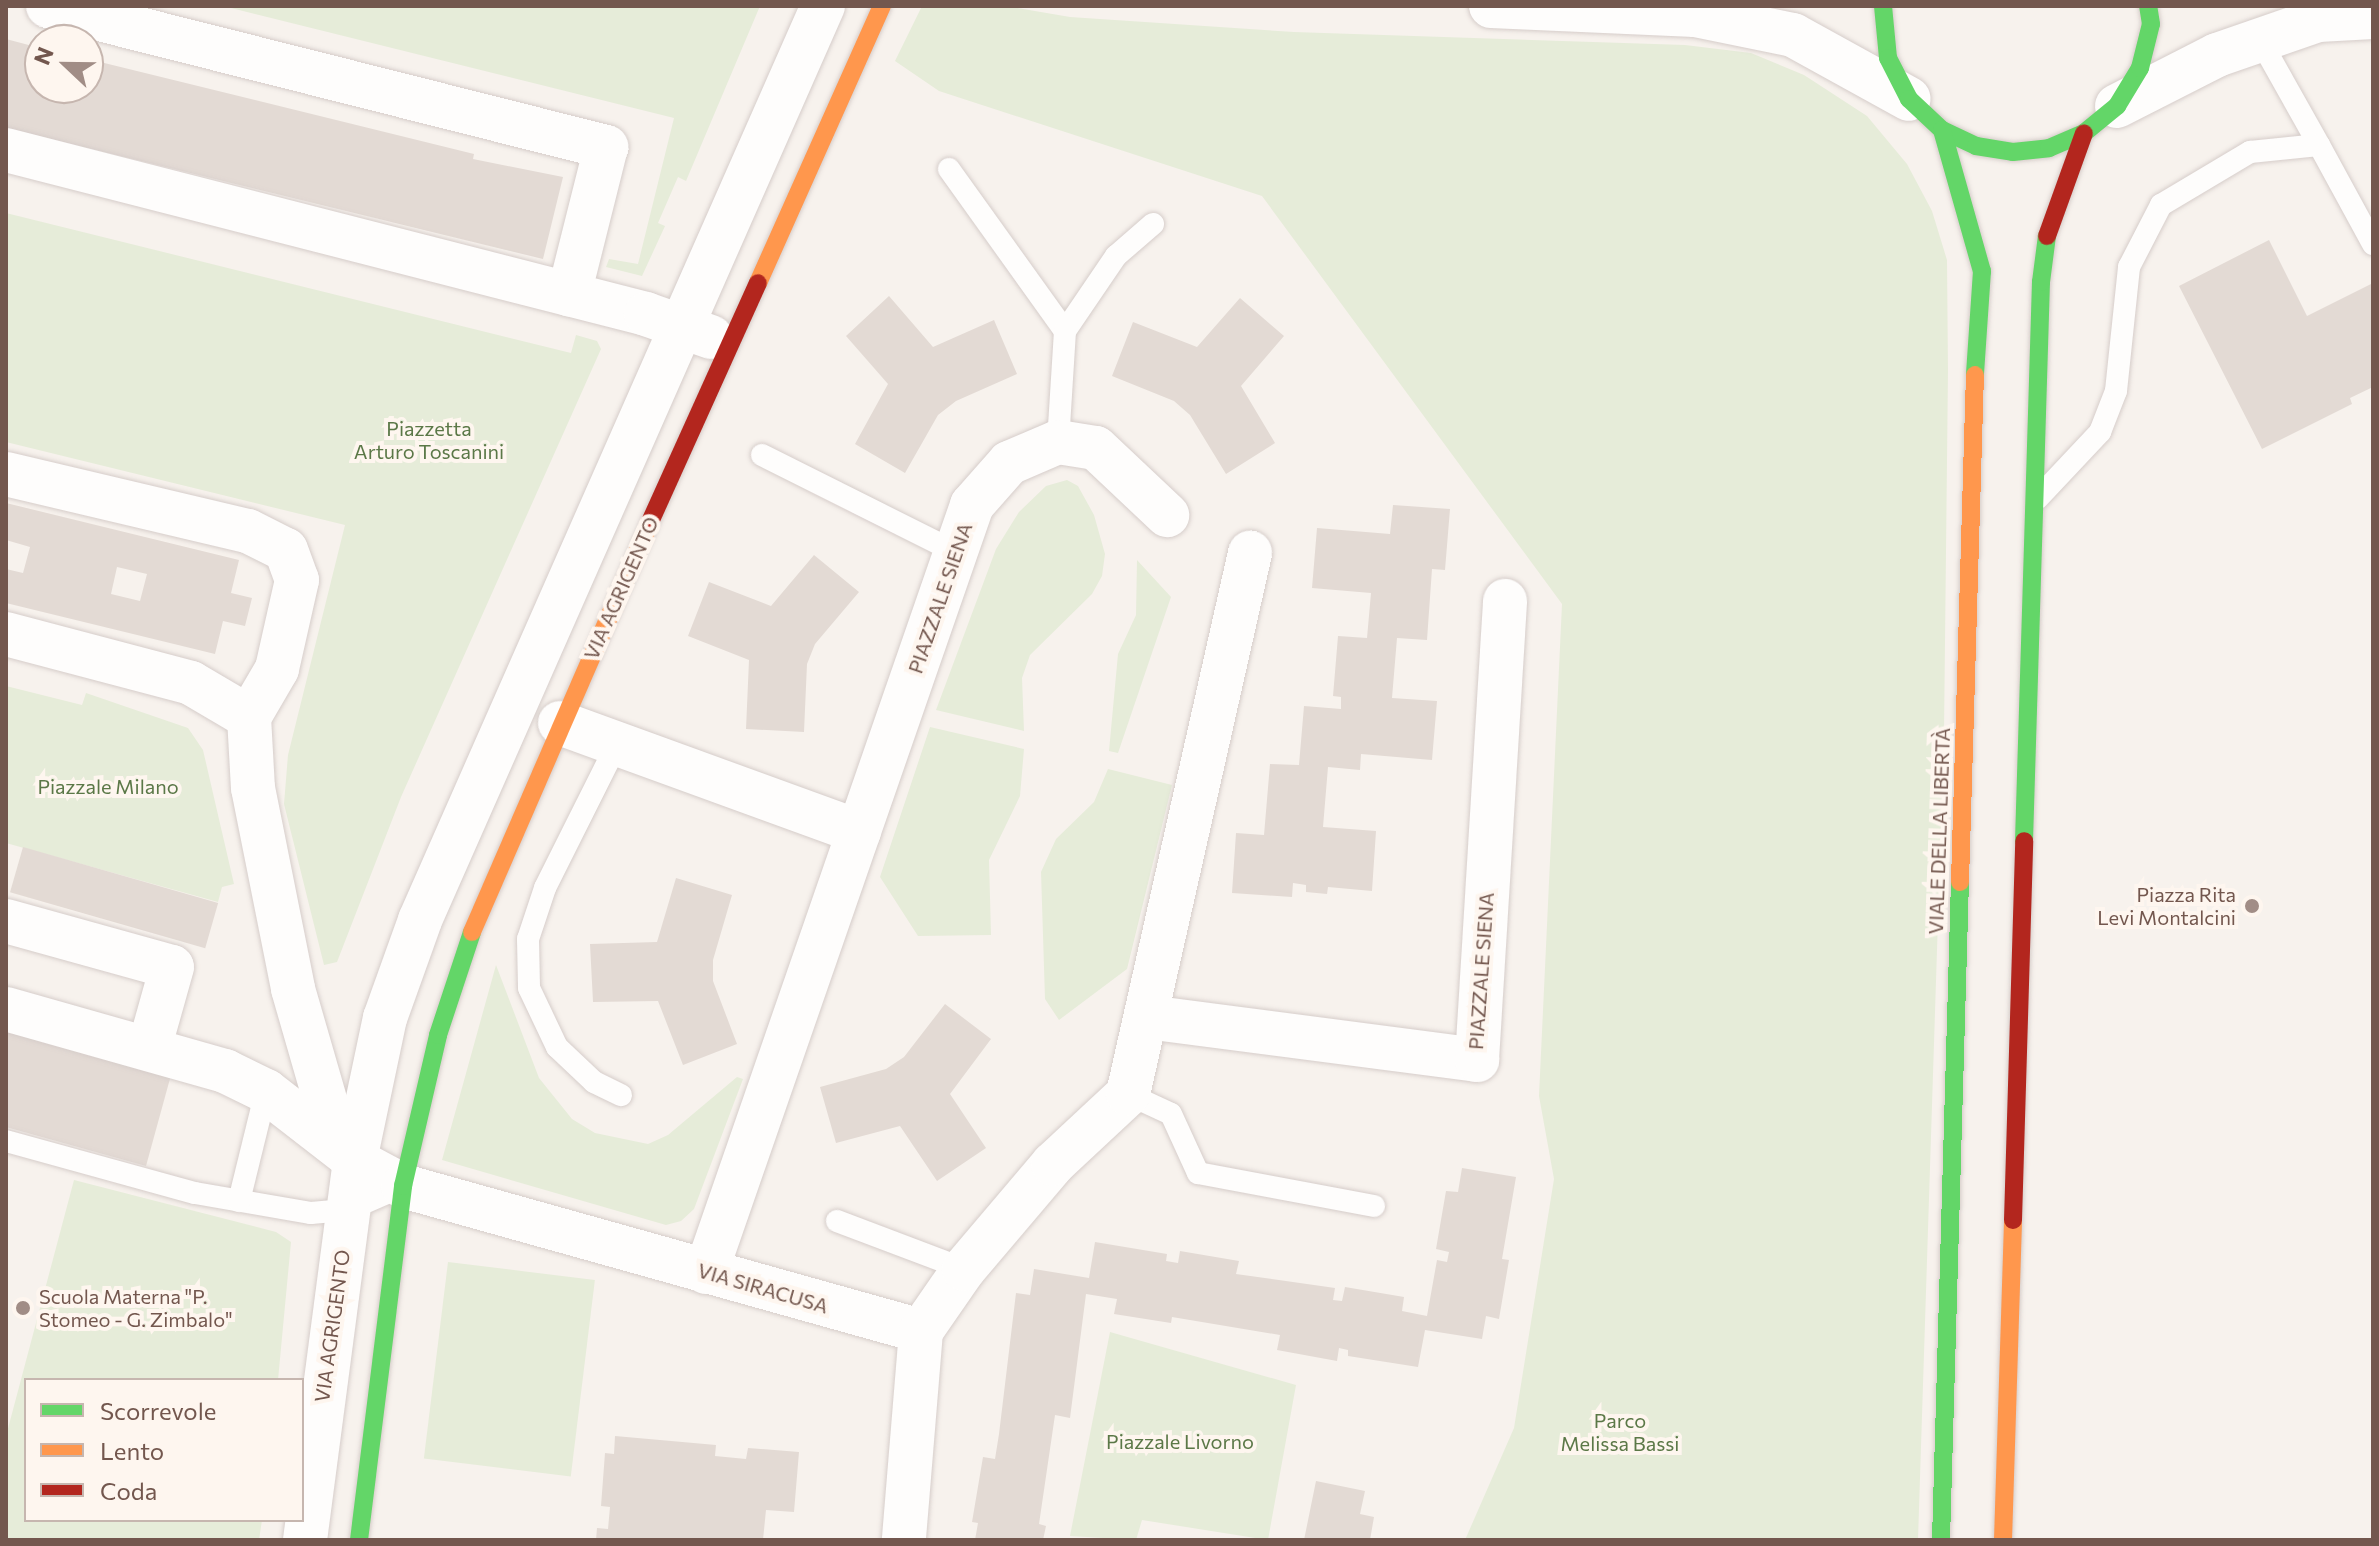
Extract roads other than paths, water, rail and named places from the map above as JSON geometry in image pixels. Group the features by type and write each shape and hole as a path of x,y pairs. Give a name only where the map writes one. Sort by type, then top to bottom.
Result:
{"main road":[{"name":"VIA AGRIGENTO","path":"359,1540 403,1186 438,1035 469,939 560,723 882,6"},
{"path":"1883,6 1888,58 1909,99 1942,130 1976,146 2013,152 2049,148 2084,133 2117,106 2140,68 2151,24 2148,6"},
{"name":"VIALE DELLA LIBERTÀ","path":"1941,1540 1972,428 1982,271 1942,130"},
{"path":"2003,1540 2035,502 2047,237 2084,133"}],"street":[{"path":"48,6 606,147 569,294"},
{"name":"VIA AGRIGENTO","path":"305,1540 355,1160 385,1018 420,920 823,6"},
{"path":"1491,6 1709,10 1793,35 1909,99"},
{"path":"2117,106 2217,55 2268,23 2373,17"},
{"path":"6,150 569,294 684,326 731,346"},
{"path":"1058,442 1096,448 1167,515"},
{"name":"PIAZZALE SIENA","path":"706,1272 972,505 1009,463 1058,442"},
{"path":"6,474 248,531 286,550 297,580 277,669 249,717 253,788 293,989 327,1107 355,1160"},
{"path":"904,1540 921,1331 964,1269 1053,1164 1128,1094 1250,553"},
{"name":"PIAZZALE SIENA","path":"1147,1017 1477,1060 1505,601"},
{"path":"6,634 191,683 249,717"},
{"path":"560,723 859,832"},
{"path":"6,921 172,967 149,1049"},
{"path":"6,1009 225,1071 266,1091 355,1160 403,1186"},
{"name":"VIA SIRACUSA","path":"403,1186 921,1331"}],"lane":[{"path":"2268,23 2319,145 2370,230"},
{"path":"2035,502 2100,432 2116,391 2129,267 2161,205 2250,152 2319,145"},
{"path":"949,169 1065,331"},
{"path":"1058,442 1065,331 1116,256 1153,224"},
{"path":"762,455 956,552"},
{"path":"617,744 545,888 528,939 529,988 557,1047 594,1082 621,1095"},
{"path":"239,1201 266,1091"},
{"path":"1128,1094 1171,1114 1198,1173 1374,1206"},
{"path":"6,1141 239,1201 311,1213 348,1210 403,1186"},
{"path":"837,1221 964,1269"}],"place":[{"name":"Piazza Rita Levi Montalcini","path":"2252,906"},
{"name":"Scuola Materna \"P. Stomeo - G. Zimbalo\"","path":"23,1308"}],"park label":[{"name":"Piazzetta Arturo Toscanini","path":"429,440"},
{"name":"Piazzale Milano","path":"108,786"},
{"name":"Parco Melissa Bassi","path":"1620,1432"},
{"name":"Piazzale Livorno","path":"1180,1441"}]}
